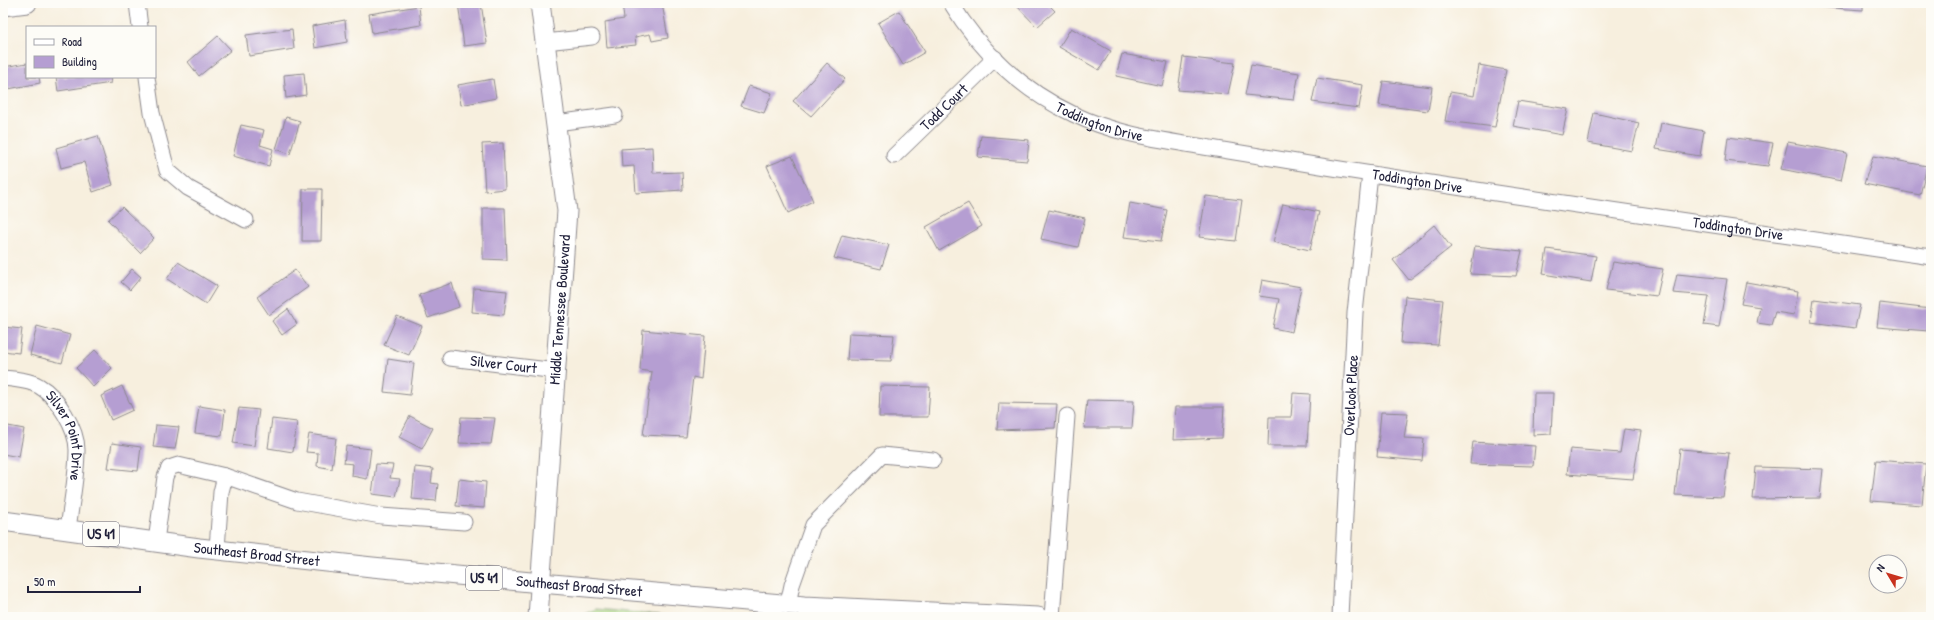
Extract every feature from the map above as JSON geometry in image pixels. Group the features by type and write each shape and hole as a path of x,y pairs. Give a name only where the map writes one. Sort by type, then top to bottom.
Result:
{"main road":[{"path":"3,6 27,3"},
{"name":"Middle Tennessee Boulevard","path":"538,617 557,371 567,211 540,3"},
{"name":"Southeast Broad Street","path":"3,521 217,550 541,583 788,604 1038,617"}],"street":[{"path":"137,3 140,26"},
{"name":"Toddington Drive","path":"951,3 976,37 1016,78 1046,100 1073,114 1131,135 1370,174 1931,257"},
{"path":"545,42 592,37"},
{"name":"Todd Court","path":"894,156 995,58"},
{"path":"147,78 152,113 167,170 188,188 246,220"},
{"path":"556,123 615,115"},
{"name":"Overlook Place","path":"1340,617 1355,313 1370,174"},
{"name":"Silver Court","path":"450,358 557,371"},
{"name":"Silver Point Drive","path":"3,378 16,379 39,386 58,402 69,422 77,448 68,530"},
{"path":"1052,617 1067,416"},
{"path":"788,604 792,585 813,525 882,455 933,460"},
{"path":"156,542 165,477 169,468 178,465 225,476 297,501 381,516 464,522"},
{"path":"217,550 221,492 225,476"}],"green space":[{"path":"596,609 681,617 578,617"}],"building":[{"path":"458,3 481,3 487,43 464,46"},
{"path":"622,3 662,3 668,38 652,41 650,34 635,37 636,45 607,48 605,22 624,19"},
{"path":"1014,3 1047,3 1055,11 1037,27"},
{"path":"1788,3 1863,3 1863,10 1787,5"},
{"path":"419,6 421,25 372,33 369,14"},
{"path":"899,11 925,52 903,65 878,23"},
{"path":"345,20 347,42 315,48 312,26"},
{"path":"1071,28 1111,51 1099,70 1059,47"},
{"path":"292,29 294,49 249,56 246,35"},
{"path":"218,36 231,50 199,76 188,62"},
{"path":"1122,54 1168,62 1162,86 1116,76"},
{"path":"1183,57 1235,63 1228,94 1178,90"},
{"path":"26,63 26,78 39,78 40,83 3,90 3,67"},
{"path":"827,63 845,79 811,116 793,101"},
{"path":"1251,65 1299,73 1294,100 1245,95"},
{"path":"1479,65 1506,70 1495,127 1445,121 1450,92 1474,96"},
{"path":"304,73 306,95 286,98 284,75"},
{"path":"56,78 110,78 111,83 58,91"},
{"path":"1317,78 1363,85 1359,108 1312,102"},
{"path":"493,79 496,98 461,105 458,85"},
{"path":"1383,81 1432,87 1428,111 1379,105"},
{"path":"749,86 772,93 764,113 741,106"},
{"path":"1518,101 1568,109 1562,135 1513,126"},
{"path":"1594,113 1639,123 1632,151 1588,143"},
{"path":"286,117 300,121 290,154 276,149"},
{"path":"1661,123 1704,131 1700,156 1656,149"},
{"path":"241,125 264,130 260,145 273,149 269,166 233,156"},
{"path":"98,136 113,185 93,192 84,162 61,168 56,148"},
{"path":"981,136 1029,140 1027,161 978,157"},
{"path":"1728,137 1773,143 1768,166 1725,161"},
{"path":"1788,142 1847,153 1841,181 1781,169"},
{"path":"503,143 505,189 485,191 482,144"},
{"path":"652,147 653,173 682,172 683,190 636,193 634,166 622,167 621,149"},
{"path":"792,156 813,201 788,213 767,166"},
{"path":"1873,156 1927,166 1920,195 1864,184"},
{"path":"303,189 322,189 321,241 302,241"},
{"path":"1206,196 1242,200 1236,241 1199,237"},
{"path":"968,203 982,226 939,251 926,227"},
{"path":"1130,203 1167,210 1161,241 1124,237"},
{"path":"1283,204 1319,212 1310,250 1273,242"},
{"path":"122,207 154,238 140,253 108,220"},
{"path":"483,208 505,208 507,260 483,259"},
{"path":"1049,210 1085,218 1078,247 1041,239"},
{"path":"1434,225 1451,247 1409,280 1393,260"},
{"path":"842,235 889,245 881,269 834,258"},
{"path":"1475,246 1522,251 1516,276 1470,274"},
{"path":"1547,249 1596,256 1591,282 1543,274"},
{"path":"178,262 217,286 206,304 167,279"},
{"path":"1613,262 1663,269 1657,296 1606,290"},
{"path":"132,269 141,277 130,290 121,282"},
{"path":"295,270 308,287 269,315 257,297"},
{"path":"1677,274 1727,279 1719,327 1704,325 1709,296 1673,293"},
{"path":"1262,280 1301,287 1292,332 1273,328 1279,299 1259,296"},
{"path":"1746,282 1798,291 1794,315 1775,312 1771,325 1757,323 1760,307 1741,304"},
{"path":"452,283 459,307 428,318 419,295"},
{"path":"474,288 507,291 504,315 472,312"},
{"path":"1405,296 1443,300 1438,345 1401,343"},
{"path":"1814,299 1860,305 1855,328 1811,322"},
{"path":"1880,303 1931,309 1929,331 1877,327"},
{"path":"288,309 297,324 282,335 272,321"},
{"path":"397,316 422,326 409,355 384,345"},
{"path":"37,326 70,335 62,363 30,355"},
{"path":"3,327 22,329 19,353 3,351"},
{"path":"643,330 705,336 701,379 693,377 686,437 643,435 652,372 640,370"},
{"path":"849,333 894,335 891,361 847,360"},
{"path":"95,350 112,368 93,387 76,368"},
{"path":"388,359 414,363 410,395 384,392"},
{"path":"122,386 133,410 111,420 101,396"},
{"path":"880,386 930,387 928,417 879,417"},
{"path":"1293,393 1310,394 1307,446 1268,446 1269,417 1291,417"},
{"path":"1534,393 1553,393 1551,434 1533,435"},
{"path":"1087,400 1134,401 1132,428 1084,428"},
{"path":"999,403 1057,404 1055,428 997,430"},
{"path":"199,406 225,410 222,436 195,433"},
{"path":"1175,407 1224,407 1222,438 1173,440"},
{"path":"239,408 259,410 254,446 233,443"},
{"path":"1381,412 1408,413 1404,438 1424,439 1422,461 1377,457"},
{"path":"410,416 433,428 422,449 399,437"},
{"path":"461,417 495,418 491,444 459,443"},
{"path":"272,419 297,422 293,452 268,448"},
{"path":"3,425 24,429 19,457 3,454"},
{"path":"156,425 179,427 175,449 153,447"},
{"path":"1624,429 1641,431 1633,479 1567,474 1570,449 1620,453"},
{"path":"309,434 336,438 332,469 317,466 318,453 306,452"},
{"path":"1473,442 1535,446 1533,466 1470,464"},
{"path":"112,443 141,447 138,471 108,468"},
{"path":"346,446 371,449 367,479 352,476 353,464 344,463"},
{"path":"1680,449 1729,453 1723,497 1675,495"},
{"path":"1876,460 1926,464 1922,505 1871,501"},
{"path":"376,464 393,465 390,478 400,479 396,497 372,494"},
{"path":"415,467 433,469 431,483 438,484 436,501 412,499"},
{"path":"1756,467 1823,469 1820,498 1753,499"},
{"path":"459,479 486,482 484,508 456,506"},
{"path":"83,614 99,615 99,617 83,617"}]}
